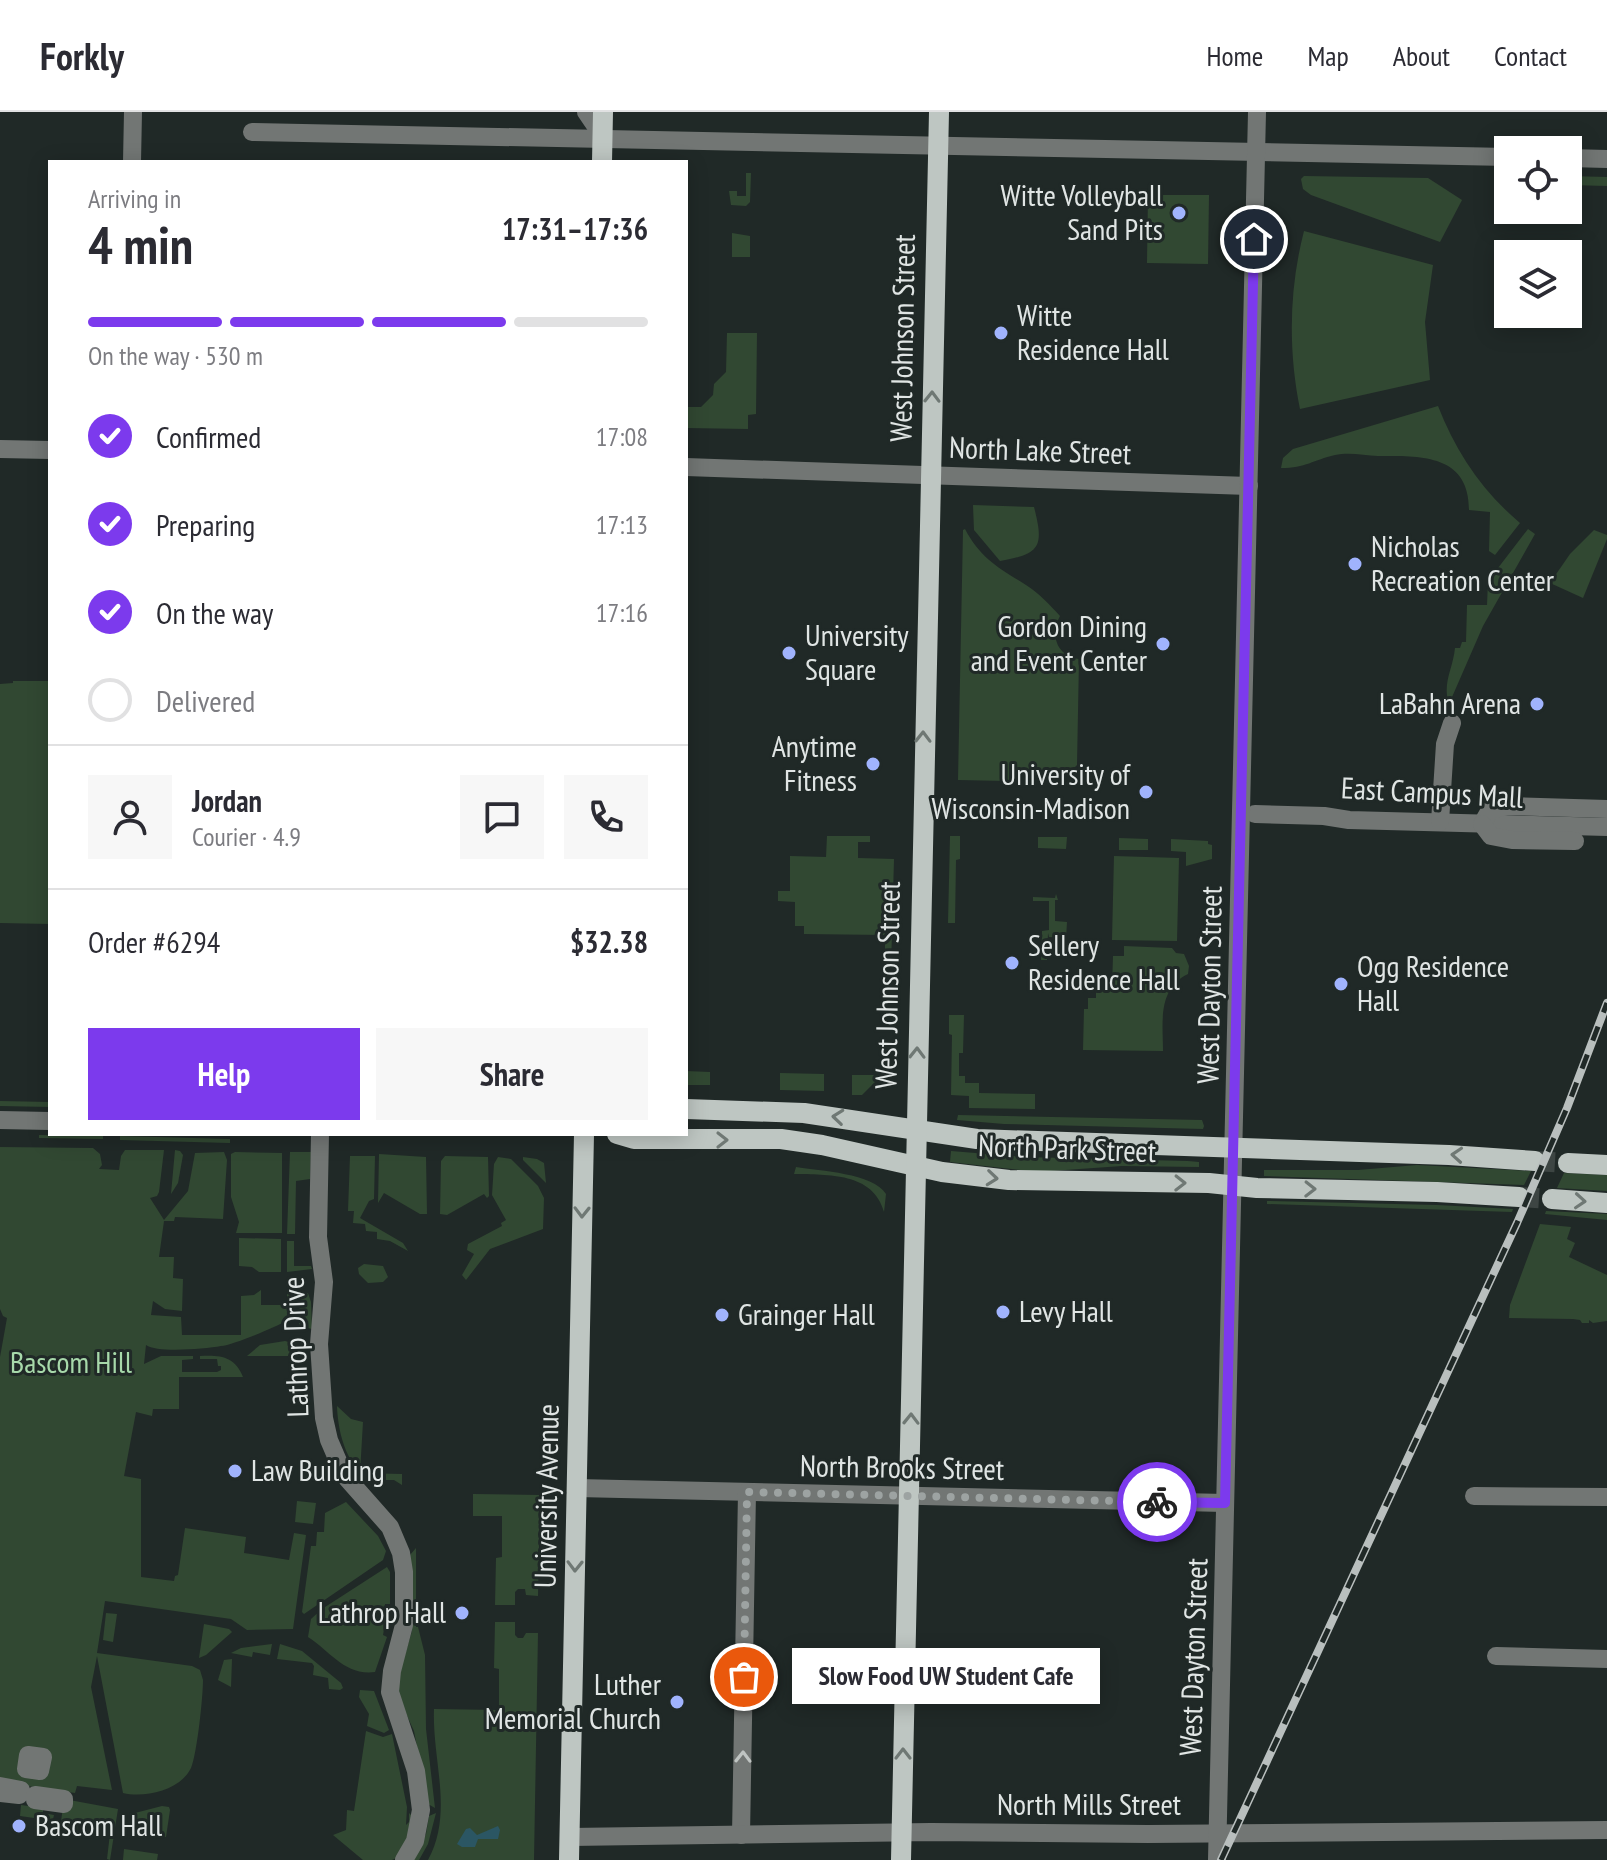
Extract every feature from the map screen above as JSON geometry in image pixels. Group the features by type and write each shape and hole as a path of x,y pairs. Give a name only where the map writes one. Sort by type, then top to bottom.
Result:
{"main road":[{"path":"602,160 603,112"},
{"name":"West Johnson Street","path":"901,1860 939,112"},
{"name":"North Park Street","path":"688,1109 804,1113 977,1139 1449,1155 1535,1161"},
{"name":"University Avenue","path":"569,1860 584,1136"},
{"name":"North Park Street","path":"624,1136 634,1139 781,1139 942,1172 1030,1181 1232,1185 1519,1197"},
{"path":"1568,1163 1607,1165"},
{"path":"1552,1199 1607,1203"}],"street":[{"path":"132,160 133,112"},
{"path":"586,112 603,137"},
{"name":"West Dayton Street","path":"1217,1860 1257,112"},
{"path":"252,132 1494,157"},
{"path":"1582,158 1607,159"},
{"path":"0,449 48,450"},
{"name":"North Lake Street","path":"688,467 1249,486"},
{"path":"1422,842 1431,822 1445,744 1452,723"},
{"path":"1575,841 1512,840 1491,836 1482,824 1490,810 1508,806 1607,809"},
{"name":"East Campus Mall","path":"1255,814 1349,820 1607,827"},
{"path":"0,1120 48,1121"},
{"name":"Lathrop Drive","path":"320,1136 318,1237 324,1282 320,1367 324,1418 329,1440 344,1475 390,1527 397,1541 404,1572 404,1625 390,1692 412,1758 421,1810 417,1833 404,1860"},
{"name":"North Brooks Street","path":"577,1488 1225,1503"},
{"path":"741,1835 747,1492"},
{"path":"1474,1496 1607,1497"},
{"path":"1496,1656 1607,1659"},
{"path":"0,1786 21,1790 19,1795 0,1793"},
{"name":"North Mills Street","path":"570,1837 902,1832 1217,1834 1607,1830"}],"green space":[{"path":"746,173 751,173 750,202 746,206 731,205 729,191 737,191 737,196 746,196"},
{"path":"1304,176 1428,178 1462,200 1440,242 1311,195 1303,189 1301,179"},
{"path":"1582,176 1607,177 1607,186 1582,185"},
{"name":"Witte Volleyball Sand Pits","path":"1148,195 1209,195 1208,264 1147,263"},
{"path":"1304,231 1433,265 1425,322 1430,380 1300,409 1293,364 1292,320 1295,275"},
{"path":"732,233 750,236 750,257 732,257"},
{"path":"727,333 757,333 756,414 748,415 748,429 688,428 688,407 701,407 713,395 714,384 726,372"},
{"path":"1438,406 1472,470 1494,498 1520,523 1495,555 1489,551 1490,512 1469,510 1467,492 1461,478 1452,468 1440,462 1426,458 1345,454 1297,467 1281,468 1283,458 1293,449"},
{"path":"973,505 1034,507 1039,531 1036,546 1024,555 1000,561 974,530"},
{"path":"965,529 984,555 1035,592 1060,616 1056,630 1057,643 1065,654 1079,659 1077,765 1060,782 958,780"},
{"path":"1528,529 1535,534 1483,626 1449,704 1447,683 1455,648 1466,642 1467,605 1487,605 1488,581"},
{"path":"1594,530 1607,535 1607,539 1583,598 1550,583 1570,554"},
{"path":"48,681 48,924 0,923 0,684"},
{"path":"827,836 870,836 870,842 858,842 858,858 894,859 891,968 885,968 885,935 804,934 804,926 795,926 795,902 778,901 778,891 790,891 790,856 826,857"},
{"path":"950,836 960,836 960,859 956,860 955,923 948,923"},
{"path":"1038,837 1067,837 1066,849 1038,848"},
{"path":"1119,838 1148,839 1148,850 1119,850"},
{"path":"1171,839 1208,841 1212,845 1212,859 1186,866 1186,852 1171,851"},
{"path":"1114,856 1179,858 1177,941 1112,940"},
{"path":"1056,894 1055,921 1067,922 1066,938 1049,937 1048,933 1047,960 1041,960 1042,931 1049,930 1049,901 1033,901 1033,897 1055,898"},
{"path":"1124,946 1172,948 1176,953 1184,954 1189,966 1188,974 1178,980 1166,998 1163,1051 1083,1050 1084,1009 1088,1009 1088,998 1096,998 1096,987 1112,987 1113,956 1124,956"},
{"path":"949,1015 964,1015 959,1076 965,1076 965,1083 979,1083 979,1093 1035,1094 1035,1109 969,1108 969,1096 951,1095 952,1035 949,1034"},
{"path":"688,1071 710,1072 710,1085 688,1085"},
{"path":"780,1073 824,1074 824,1091 780,1090"},
{"path":"852,1075 882,1075 862,1095 852,1095"},
{"path":"0,1101 48,1102 48,1107 0,1106"},
{"path":"958,1115 1202,1120 1204,1126 1203,1129 1004,1124 957,1120"},
{"path":"39,1135 103,1136 103,1139 39,1138"},
{"path":"120,1136 230,1139 230,1143 120,1140"},
{"name":"Bascom Hill","path":"0,1147 93,1148 100,1154 102,1165 99,1169 119,1170 125,1150 164,1150 159,1192 150,1198 164,1220 188,1191 195,1153 224,1152 227,1160 223,1219 175,1217 174,1221 164,1221 159,1257 174,1257 173,1278 183,1279 182,1311 165,1309 153,1301 151,1315 181,1317 182,1335 241,1335 241,1296 254,1295 261,1290 261,1305 287,1305 287,1294 294,1292 293,1306 286,1321 244,1339 227,1345 193,1349 170,1350 146,1345 144,1364 161,1356 193,1356 193,1359 182,1360 182,1372 217,1372 221,1366 218,1366 217,1359 200,1359 200,1356 220,1357 236,1365 243,1377 179,1377 179,1409 153,1409 152,1416 136,1412 124,1476 141,1479 141,1577 174,1581 178,1575 185,1528 246,1537 244,1553 289,1560 294,1533 306,1535 293,1629 247,1630 231,1619 105,1601 97,1653 192,1666 200,1670 203,1680 191,1768 179,1782 161,1791 123,1793 97,1656 91,1687 112,1790 77,1786 75,1793 0,1782 0,1357 7,1318 0,1309"},
{"path":"175,1150 183,1155 178,1183 171,1194"},
{"path":"951,1151 1024,1157 1188,1161 1199,1162 1199,1167 1122,1166 1037,1172 950,1162"},
{"path":"290,1152 311,1152 310,1179 296,1181 295,1234 287,1234"},
{"path":"282,1153 282,1233 236,1233 239,1222 231,1197 231,1154"},
{"path":"379,1154 426,1157 427,1214 420,1214 384,1193 378,1203"},
{"path":"350,1156 375,1156 374,1199 369,1201 360,1218 403,1243 408,1251 390,1241 377,1239 377,1232 366,1231 365,1224 353,1223 354,1211 348,1211"},
{"path":"445,1156 488,1157 489,1196 487,1198 484,1194 447,1215 440,1214 441,1161"},
{"path":"498,1157 511,1159 538,1186 544,1198 543,1229 490,1249 466,1280 462,1275 474,1254 467,1250 468,1244 502,1226 501,1223 506,1220 492,1195 494,1164"},
{"path":"523,1157 544,1163 546,1183 523,1160"},
{"path":"1417,1165 1531,1171 1524,1185 1264,1176 1264,1170 1358,1170"},
{"path":"796,1167 870,1181 886,1194 884,1212 870,1189 860,1183 835,1176 794,1174"},
{"path":"1564,1173 1607,1175 1607,1191 1557,1188"},
{"path":"1267,1201 1513,1209 1512,1212 1267,1204"},
{"path":"1546,1211 1607,1214 1607,1220 1545,1214"},
{"path":"1540,1224 1571,1227 1567,1239 1575,1243 1569,1257 1607,1275 1607,1321 1593,1323 1589,1320 1589,1323 1582,1323 1573,1319 1509,1318 1510,1305"},
{"path":"239,1238 281,1239 281,1272 259,1272 252,1267 239,1266"},
{"path":"287,1241 294,1241 294,1266 311,1266 312,1269 287,1272"},
{"path":"364,1264 383,1266 388,1277 383,1282 368,1283 359,1274 358,1268"},
{"path":"300,1292 308,1293 311,1302 312,1329 299,1326"},
{"path":"285,1341 296,1344 299,1356 247,1356 260,1345"},
{"path":"337,1406 351,1419 363,1422 360,1473 342,1440"},
{"path":"360,1473 402,1474 402,1485 394,1480 378,1480 375,1486"},
{"path":"473,1494 540,1495 538,1596 526,1595 525,1589 518,1589 515,1605 495,1605 496,1558 502,1557 502,1516 473,1516"},
{"path":"297,1501 316,1503 313,1524 295,1522"},
{"path":"346,1502 378,1536 386,1551 383,1560 304,1614 311,1546 316,1546 317,1532 324,1532 325,1513"},
{"path":"416,1548 416,1627 425,1655 426,1729 435,1808 428,1804 414,1731 399,1698 399,1675 412,1631 410,1555"},
{"path":"387,1567 390,1572 390,1604 385,1604 383,1635 387,1637 375,1672 355,1670 338,1661 308,1637 311,1619"},
{"path":"106,1613 117,1614 113,1642 103,1640"},
{"path":"495,1622 515,1622 518,1638 523,1638 526,1633 538,1633 534,1860 428,1860 436,1842 441,1805 434,1709 499,1710 499,1669 494,1668"},
{"path":"204,1624 232,1632 199,1658"},
{"path":"272,1644 270,1655 253,1652 252,1657 231,1653 241,1648"},
{"path":"280,1644 302,1651 343,1688 329,1689 328,1678 313,1675 312,1663 277,1659"},
{"path":"232,1659 231,1687 218,1680 224,1660"},
{"path":"360,1690 374,1691 389,1730 384,1733 367,1726 369,1714 359,1697"},
{"path":"366,1731 383,1737 392,1734 407,1807 406,1825 409,1813 413,1817 403,1848 392,1860 363,1860 333,1835 346,1830 347,1810 354,1811"},
{"path":"64,1799 118,1809 110,1860 107,1859 111,1825 79,1820 77,1832 60,1829"},
{"path":"21,1805 43,1808 43,1813 54,1815 51,1828 34,1826 34,1818 20,1816"},
{"path":"162,1806 170,1810 166,1837 131,1831 135,1813"},
{"path":"436,1813 428,1844 419,1860 414,1860 426,1834 429,1816"},
{"path":"124,1849 158,1854 157,1860 123,1860"}],"water":[{"path":"498,1826 498,1839 478,1839 475,1847 457,1844 466,1829 470,1828 477,1835"}],"tunnel":[{"path":"1535,1161 1568,1163"},
{"path":"1519,1197 1552,1199"}],"railway":[{"path":"1221,1860 1517,1223 1567,1108 1607,1003"}],"way so far":[{"path":"744,1677 747,1492 1157,1502"}],"place":[{"name":"Witte Volleyball Sand Pits","path":"1179,213"},
{"name":"Witte Residence Hall","path":"1001,333"},
{"name":"Nicholas Recreation Center","path":"1355,564"},
{"name":"Gordon Dining and Event Center","path":"1163,644"},
{"name":"University Square","path":"789,653"},
{"name":"LaBahn Arena","path":"1537,704"},
{"name":"Anytime Fitness","path":"873,764"},
{"name":"University of Wisconsin-Madison","path":"1146,792"},
{"name":"Sellery Residence Hall","path":"1012,963"},
{"name":"Ogg Residence Hall","path":"1341,984"},
{"name":"Levy Hall","path":"1003,1312"},
{"name":"Grainger Hall","path":"722,1315"},
{"name":"Law Building","path":"235,1471"},
{"name":"Lathrop Hall","path":"462,1613"},
{"name":"Slow Food UW Student Cafe","path":"744,1677"},
{"name":"Luther Memorial Church","path":"677,1702"},
{"name":"Bascom Hall","path":"19,1826"}],"route":[{"path":"1157,1502 1225,1503 1254,239"}]}
